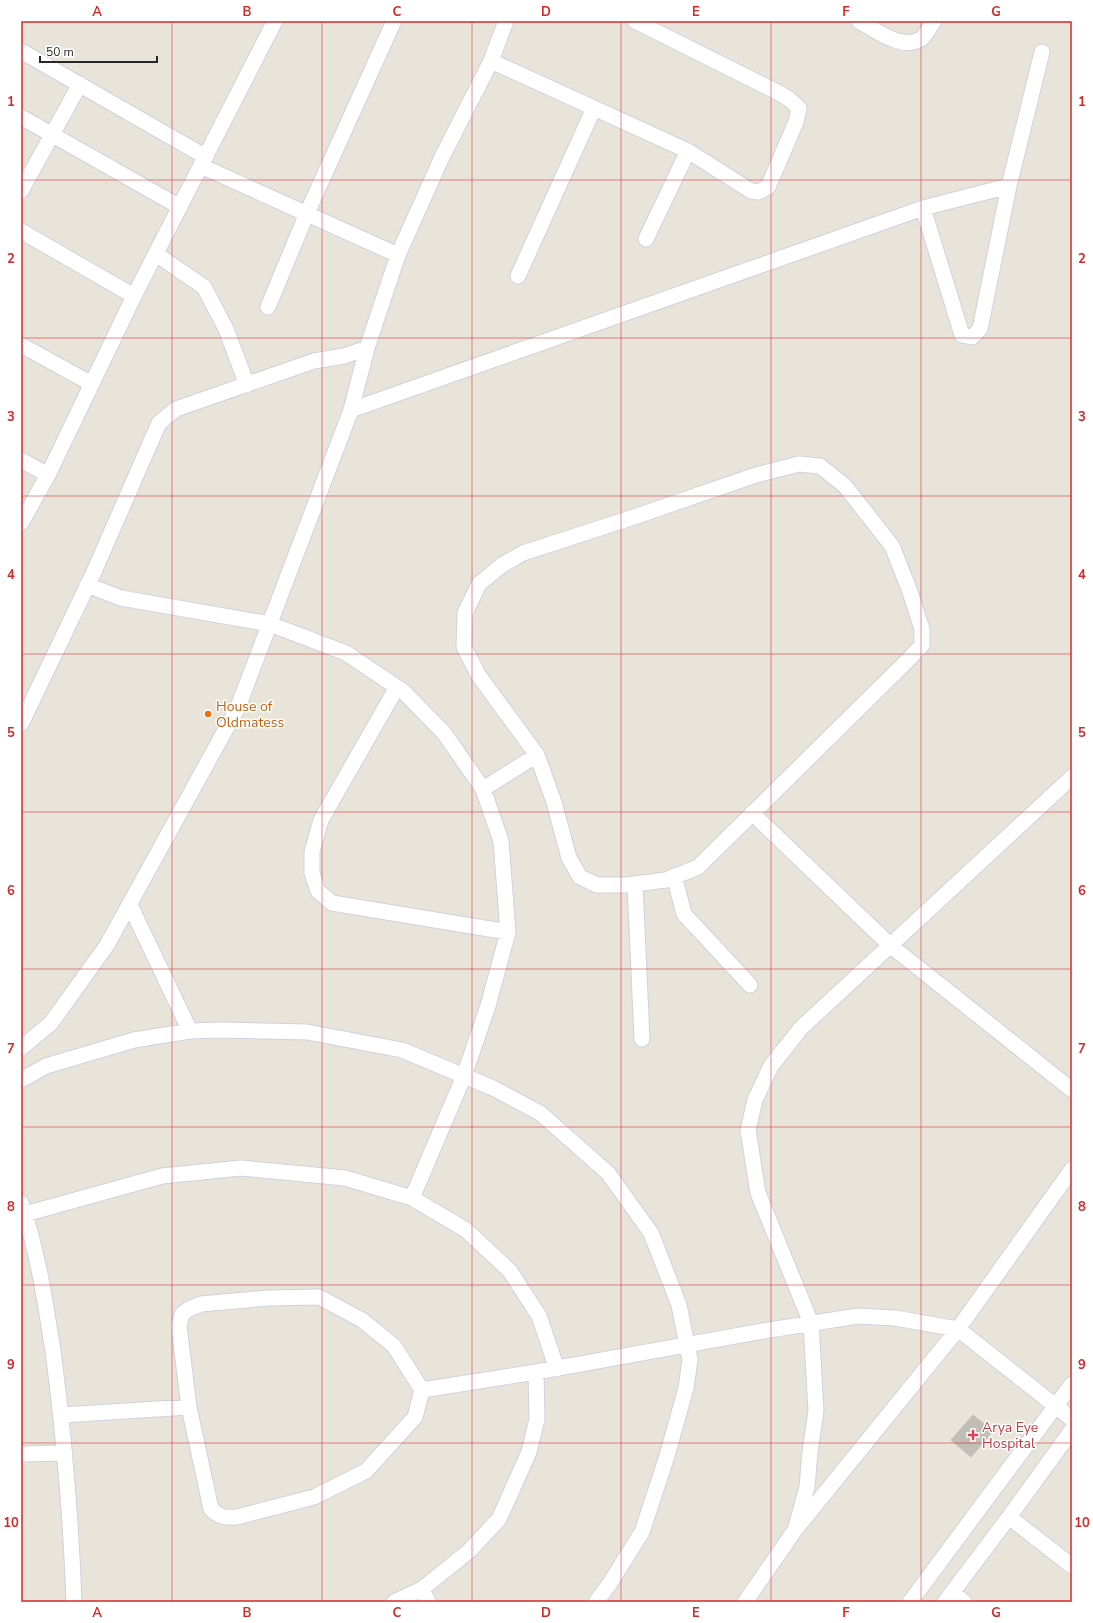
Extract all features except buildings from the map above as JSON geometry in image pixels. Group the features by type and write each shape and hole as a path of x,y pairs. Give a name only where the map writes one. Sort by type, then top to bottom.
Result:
{"street":[{"path":"21,523 48,475 134,296 275,21"},
{"path":"268,307 307,213 394,21"},
{"path":"491,61 688,151 751,191 758,192 768,187 796,122 799,108 789,99 777,92 635,21"},
{"path":"859,21 904,43 915,42 923,38 934,21"},
{"path":"21,1048 51,1023 107,945 238,707 351,410 367,348 398,255 442,157 491,61 502,22"},
{"path":"21,51 80,84 203,161 307,213 398,255"},
{"path":"923,208 962,335 972,338 980,329 1009,186 1042,52"},
{"path":"21,191 80,84"},
{"path":"518,276 594,108"},
{"path":"21,117 180,207"},
{"path":"646,239 688,151"},
{"path":"351,410 923,208 1009,186"},
{"path":"21,231 134,296"},
{"path":"156,254 204,287 226,329 247,385"},
{"path":"21,345 92,384"},
{"path":"21,724 87,585 159,423 176,409 314,361 344,356 367,348"},
{"path":"21,460 48,475"},
{"path":"799,464 820,466 845,486 892,546 909,589 922,629 922,645 910,659 698,867 666,880 635,884 597,885 580,877 569,858 554,802 537,755 479,676 464,647 465,613 479,584 502,565 523,553 756,475 799,464"},
{"path":"87,585 121,598 270,624 346,653 404,692 444,733 483,789 501,841 508,932 488,1006 464,1076 412,1198"},
{"path":"397,686 322,820 312,852 312,873 318,891 332,903 508,932"},
{"path":"483,789 537,755"},
{"path":"795,1530 806,1487 816,1412 811,1323 758,1193 748,1130 755,1100 771,1066 801,1028 1072,777"},
{"path":"752,813 891,946 1072,1090"},
{"path":"674,876 684,914 750,985"},
{"path":"635,884 642,1039"},
{"path":"130,905 190,1031"},
{"path":"21,1080 46,1066 134,1040 190,1031 220,1030 307,1032 402,1050 493,1088 540,1113 608,1174 651,1233 679,1304 690,1360 686,1388 667,1456 642,1532 610,1583 596,1602"},
{"path":"74,1602 72,1545 62,1415 42,1278 23,1208 162,1176 241,1168 345,1178 412,1198 466,1230 510,1271 539,1316 557,1368"},
{"path":"745,1602 795,1530 958,1329 1072,1169"},
{"path":"319,1297 362,1320 394,1346 422,1390 415,1417 366,1471 314,1497 236,1518 226,1518 217,1515 211,1509 189,1407 179,1326 182,1314 201,1304 269,1298 319,1297"},
{"path":"422,1390 536,1372 858,1316 895,1318 958,1329 1072,1419"},
{"path":"394,1602 425,1596 499,1519 528,1452 537,1419 536,1372"},
{"path":"910,1602 1072,1384"},
{"path":"62,1415 189,1407"},
{"path":"964,1602 948,1597 1009,1517 1072,1430"},
{"path":"21,1454 65,1453"},
{"path":"1009,1517 1072,1566"}],"place":[{"name":"House of Oldmatess","path":"208,714"},
{"name":"Arya Eye Hospital","path":"973,1435"}]}
